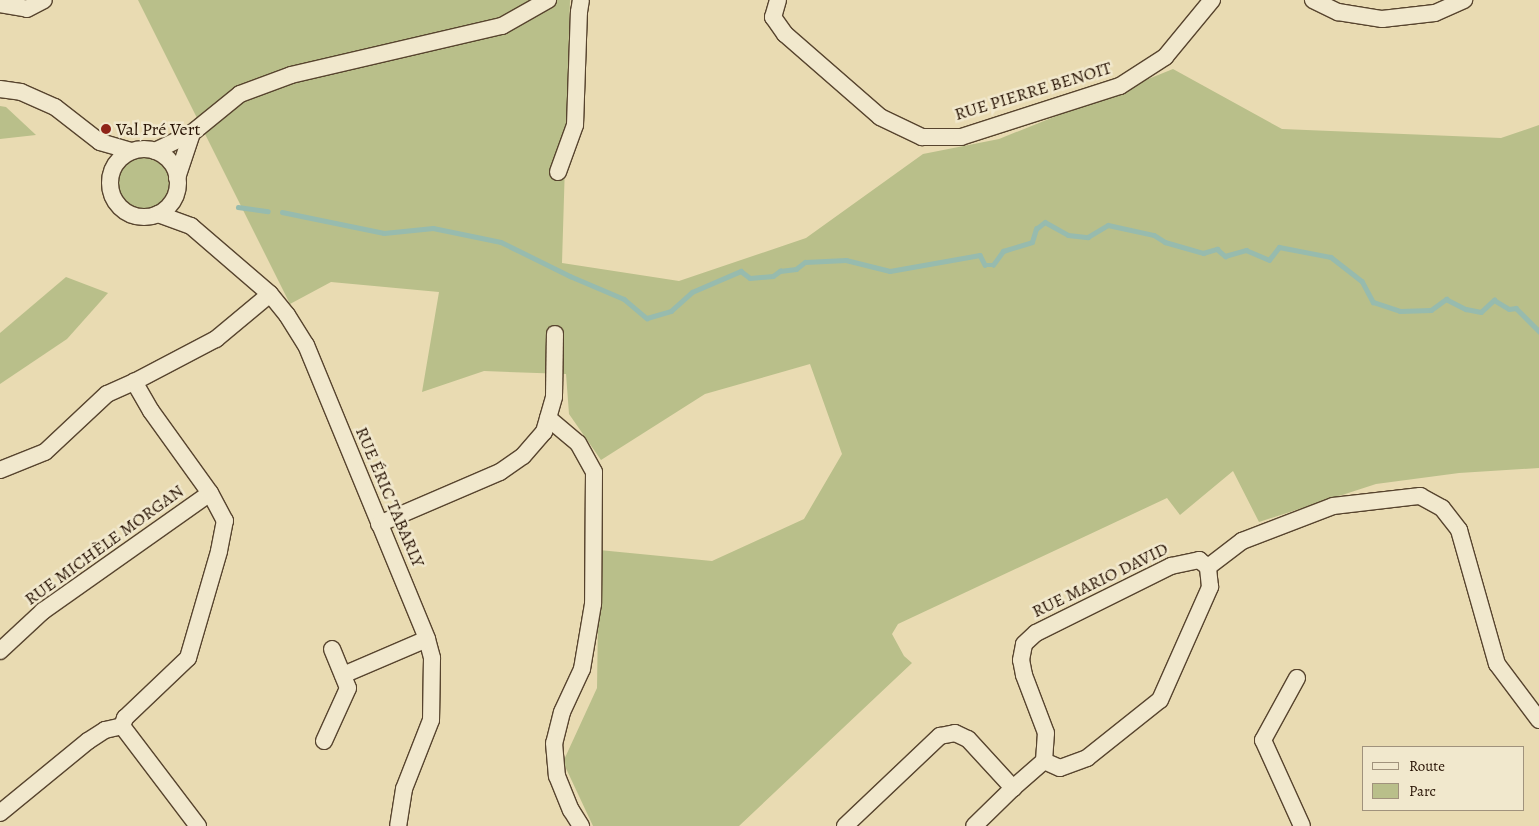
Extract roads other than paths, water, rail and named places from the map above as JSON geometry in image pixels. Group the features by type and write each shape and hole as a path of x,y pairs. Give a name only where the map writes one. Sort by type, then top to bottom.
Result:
{"street":[{"path":"0,4 27,9 44,0"},
{"path":"155,151 192,133 240,94 291,75 502,26 548,0"},
{"path":"558,172 575,126 581,0"},
{"name":"RUE PIERRE BENOIT","path":"778,0 773,17 785,34 880,118 922,137 961,137 1120,86 1165,57 1212,0"},
{"path":"1313,0 1338,12 1382,19 1436,13 1464,0"},
{"path":"0,89 21,92 54,107 100,142 132,151 148,149 155,151 170,162 177,186"},
{"path":"100,142 110,177 112,196 125,212 136,217 147,217 158,214 166,209 177,186 192,133"},
{"path":"110,177 114,166 122,157 132,151"},
{"name":"RUE ÉRIC TABARLY","path":"177,186 191,226"},
{"name":"RUE ÉRIC TABARLY","path":"158,214 191,226 270,294 287,315 306,345 427,640 432,658 430,720 404,789 398,826"},
{"path":"0,470 45,452 107,394 216,339 270,294"},
{"path":"379,524 500,472 523,456 544,432 554,396 555,334"},
{"path":"122,726 125,718 188,658 224,532 225,521 210,493 151,411 134,382"},
{"path":"548,418 578,443 594,472 593,604 582,669 562,712 554,743 557,776 571,810 581,826"},
{"name":"RUE MICHÈLE MORGAN","path":"1,649 43,611 210,493"},
{"path":"974,826 1044,761 1060,768 1087,758 1160,700 1210,587 1208,567 1242,541 1333,506 1420,496 1442,508 1459,530 1497,664 1539,720"},
{"name":"RUE MARIO DAVID","path":"1044,761 1046,733 1024,676 1021,660 1024,644 1036,632 1171,566 1199,560 1208,567"},
{"path":"343,675 427,640"},
{"path":"324,741 348,688 332,649"},
{"path":"1297,678 1262,740 1302,826"},
{"path":"0,813 88,741 105,730 122,726"},
{"path":"122,726 198,826"},
{"path":"845,826 940,736 955,733 968,739 1013,788"}],"waterway":[{"path":"238,207 268,211"},
{"path":"282,212 384,233 433,228 501,242 570,276 624,299 647,318 671,311 692,292 741,271 750,278 773,276 780,271 796,269 805,262 846,260 890,271 980,255 985,265 993,265 1003,251 1032,242 1036,229 1045,222 1068,235 1088,237 1108,225 1154,235 1165,242 1203,253 1217,249 1225,256 1246,250 1269,260 1279,247 1331,257 1362,281 1373,302 1400,311 1431,310 1446,299 1466,309 1481,312 1494,300 1509,309 1516,308 1539,331"}],"place":[{"name":"Val Pré Vert","path":"106,129"}]}
